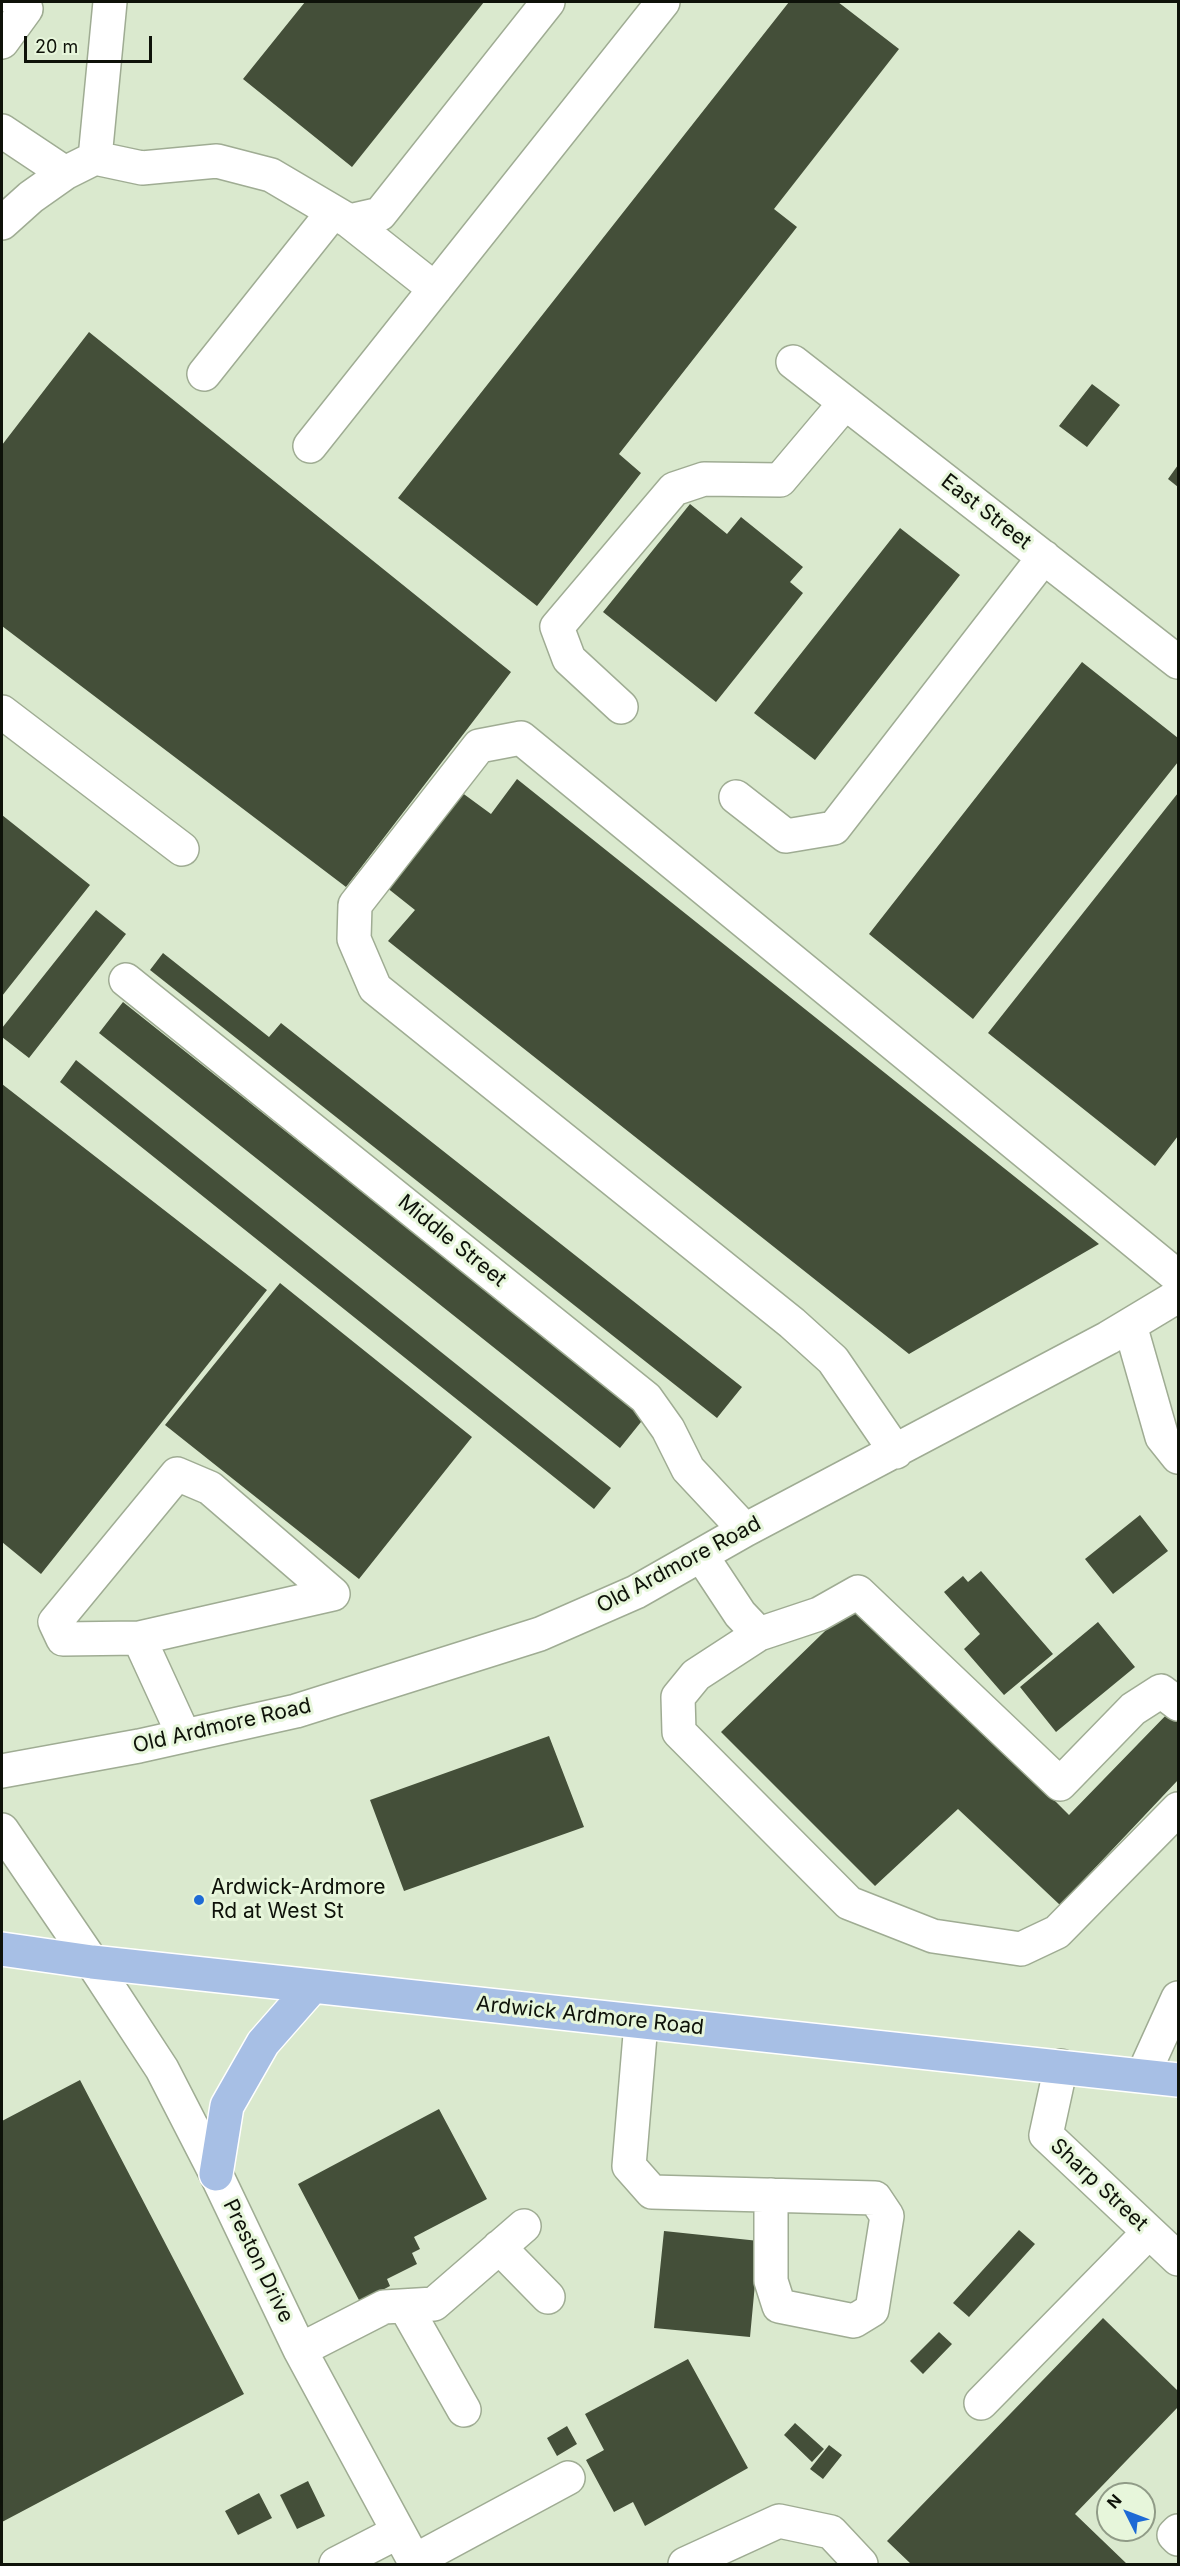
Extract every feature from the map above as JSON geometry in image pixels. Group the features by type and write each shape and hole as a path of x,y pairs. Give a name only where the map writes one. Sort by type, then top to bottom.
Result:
{"main road":[{"name":"Ardwick Ardmore Road","path":"2,1949 92,1962 1179,2080"},
{"path":"216,2174 227,2106 263,2043 312,1986"}],"street":[{"path":"2,42 26,9 17,2"},
{"path":"95,158 110,2"},
{"path":"204,374 341,217 380,214 548,2"},
{"path":"310,446 663,2"},
{"path":"2,131 65,173"},
{"path":"2,222 65,173 95,158 142,168 217,161 271,175 341,217 435,289"},
{"name":"East Street","path":"794,362 1179,662"},
{"path":"621,707 569,659 557,627 674,489 704,479 780,480 845,403"},
{"path":"736,797 786,836 834,828 1044,557"},
{"path":"2,712 182,849"},
{"path":"896,1452 833,1360 792,1323 375,988 354,939 355,904 479,746 521,738 1179,1276"},
{"name":"Middle Street","path":"126,980 646,1398 668,1429 688,1469 746,1530"},
{"name":"Old Ardmore Road","path":"2,1771 183,1736 296,1711 540,1634 636,1592 746,1530 896,1452 1130,1325 1179,1296"},
{"path":"1130,1325 1162,1437 1179,1457"},
{"path":"177,1474 210,1488 333,1594 139,1638 63,1639 55,1622 177,1474"},
{"path":"701,1555 740,1614 759,1634"},
{"path":"1179,1704 1161,1692 1132,1709 1060,1784 858,1592 819,1614 759,1634 696,1675 678,1697 679,1732 849,1904 933,1936 1021,1949 1057,1932 1179,1809"},
{"path":"139,1638 183,1736"},
{"name":"Preston Drive","path":"2,1830 162,2069 216,2174 300,2350 415,2563"},
{"path":"1143,2075 1179,1998"},
{"path":"641,2023 629,2166 652,2192 771,2195 875,2198 887,2216 873,2310 854,2321 779,2306 771,2281 771,2195"},
{"name":"Sharp Street","path":"1061,2066 1046,2135 1179,2259"},
{"path":"300,2350 384,2307 434,2304 524,2226"},
{"path":"981,2403 1149,2232"},
{"path":"499,2247 548,2296"},
{"path":"405,2306 464,2410"},
{"path":"415,2563 568,2478"},
{"path":"685,2565 779,2521 831,2532 861,2565"},
{"path":"1179,2530 1174,2535 1179,2539"},
{"path":"336,2565 398,2532"}],"building":[{"path":"305,2 484,2 352,167 243,79"},
{"path":"789,2 838,2 899,49 774,209 797,227 619,454 641,473 537,606 398,498"},
{"path":"89,332 511,672 346,887 2,626 2,445"},
{"path":"1092,384 1120,405 1087,447 1059,426"},
{"path":"1178,465 1178,487 1168,479"},
{"path":"690,504 727,534 741,517 803,567 790,582 803,593 716,702 603,612"},
{"path":"900,528 960,575 815,760 754,713"},
{"path":"1082,662 1178,738 1178,762 973,1019 869,934"},
{"path":"517,779 1099,1244 909,1354 388,941 415,910 386,887 461,792 491,814"},
{"path":"1178,793 1178,1136 1155,1166 988,1033"},
{"path":"2,815 90,885 2,996"},
{"path":"96,910 126,934 29,1058 2,1037 2,1028"},
{"path":"163,953 269,1037 281,1023 742,1387 717,1418 150,970"},
{"path":"123,1002 645,1417 620,1448 99,1033"},
{"path":"76,1060 611,1488 594,1509 60,1082"},
{"path":"2,1084 267,1290 41,1574 2,1542"},
{"path":"280,1283 472,1437 359,1579 165,1425"},
{"path":"1140,1515 1168,1551 1113,1594 1085,1559"},
{"path":"981,1571 1053,1654 1004,1695 964,1649 980,1634 944,1592 963,1576 968,1582"},
{"path":"856,1601 1069,1815 1172,1709 1178,1716 1178,1780 1060,1905 958,1809 875,1886 721,1732"},
{"path":"1098,1622 1135,1667 1056,1732 1020,1687"},
{"path":"549,1736 584,1827 404,1891 370,1800"},
{"path":"80,2080 244,2394 2,2522 2,2121"},
{"path":"439,2109 487,2199 414,2237 420,2249 412,2253 417,2264 387,2279 390,2286 360,2302 298,2184"},
{"path":"1019,2230 1035,2244 969,2317 953,2303"},
{"path":"664,2231 759,2241 750,2337 654,2328"},
{"path":"1103,2318 1178,2391 1178,2407 1106,2482 1096,2482 1096,2492 1075,2514 1096,2534 1096,2542 1104,2542 1127,2564 911,2564 887,2541"},
{"path":"939,2332 952,2344 923,2374 910,2361"},
{"path":"688,2359 748,2468 645,2526 633,2502 614,2512 586,2460 604,2450 585,2414"},
{"path":"795,2423 824,2449 812,2462 784,2435"},
{"path":"567,2426 577,2444 557,2456 547,2438"},
{"path":"829,2445 842,2455 823,2479 810,2469"},
{"path":"308,2481 325,2516 297,2529 280,2495"},
{"path":"259,2493 272,2518 238,2535 225,2511"}],"place":[{"name":"Ardwick-Ardmore Rd at West St","path":"199,1900"}]}
